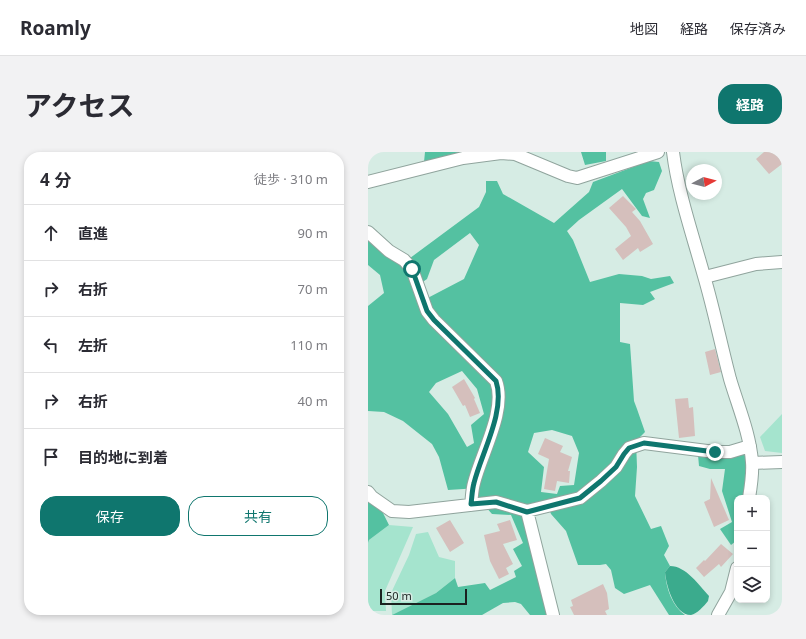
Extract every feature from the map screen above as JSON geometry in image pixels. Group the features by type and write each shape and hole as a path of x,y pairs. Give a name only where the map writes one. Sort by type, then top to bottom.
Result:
{"street":[{"path":"368,182 463,158 501,154 515,154 568,176 577,178 658,152"},
{"path":"672,152 736,400 750,446 752,482 750,495"},
{"path":"368,232 389,251 404,260 412,269 427,311 434,320 496,381 499,388 499,399 493,427 473,484 471,504"},
{"path":"705,277 756,264 782,262"},
{"path":"368,492 372,497 392,510 409,512 496,502 527,512 580,498 616,467 629,448 644,443 715,452 730,452 750,446"},
{"path":"752,463 782,462"},
{"path":"527,512 553,615"},
{"path":"718,615 731,592 734,580"}],"shaded area":[{"path":"425,152 464,152 424,162"},
{"path":"581,152 606,152 606,161 585,165"},
{"path":"649,161 659,162 662,171 654,190 646,193 643,199 650,218 642,216 622,189 579,220 567,231 573,240 590,282 619,274 642,276 651,279 670,276 674,283 650,292 655,299 643,305 620,303 620,342 630,344 634,401 645,432 636,441 637,467 635,496 651,529 661,526 669,546 664,555 670,566 665,572 668,590 673,602 685,615 669,615 650,585 624,594 615,588 611,570 606,564 578,565 566,531 551,514 547,503 524,507 551,615 530,615 521,604 515,602 503,603 482,615 392,615 436,593 455,578 458,587 485,583 490,590 516,577 514,571 522,566 513,549 523,543 511,515 492,514 478,498 479,488 448,490 439,457 432,444 403,421 384,412 368,411 368,306 384,293 380,275 368,265 368,238 402,264 479,207 486,192 486,181 497,181 503,194 554,223 589,192 593,182","holes":["470,233 479,245 464,279 420,302 414,288 427,279 434,260","462,371 477,389 484,414 471,425 474,443 467,447 448,414 429,392 436,383","552,430 572,436 579,453 574,485 560,486 557,494 541,492 544,467 528,452 534,433"]},
{"path":"782,414 782,453 765,451 760,437"},
{"path":"742,453 747,457 744,495 734,495 734,543 731,545 720,529 732,522 722,491 725,469 710,469 699,466 698,455"},
{"path":"368,500 383,513 389,525 369,540 368,543"},
{"path":"389,525 413,527 385,591 386,611 368,611 368,543 369,540"},
{"path":"428,532 439,557 455,561 455,578 436,593 392,615 391,593 409,555 416,534"},
{"path":"670,566 681,569 687,573 709,596 708,601 696,613 691,615 685,614 680,610 672,598 665,572"}],"building":[{"path":"764,152 782,152 782,164 769,174 756,159"},
{"path":"623,196 636,209 632,212 640,221 653,244 640,252 638,248 623,260 615,249 631,236 626,227 609,208"},
{"path":"715,349 721,372 710,375 705,352"},
{"path":"464,379 475,398 474,399 480,413 470,417 465,405 463,406 452,387"},
{"path":"688,398 689,408 693,407 695,436 679,438 675,399"},
{"path":"545,438 563,446 560,452 572,457 568,471 570,471 569,483 557,481 555,491 544,489 549,459 538,454"},
{"path":"711,478 729,520 714,527 704,502 710,499"},
{"path":"450,520 464,543 450,552 436,528"},
{"path":"510,520 517,540 503,544 513,564 506,568 509,574 499,579 490,561 484,535 500,531 497,524"},
{"path":"721,544 733,554 721,567 719,564 704,577 696,568"},
{"path":"603,584 607,593 609,609 605,611 607,615 574,615 570,607 573,606 571,600"}],"route":[{"path":"412,269 427,311 434,320 496,381 499,388 499,399 493,427 473,484 471,504 496,502 527,512 580,498 616,467 629,448 644,443 715,452"}]}
